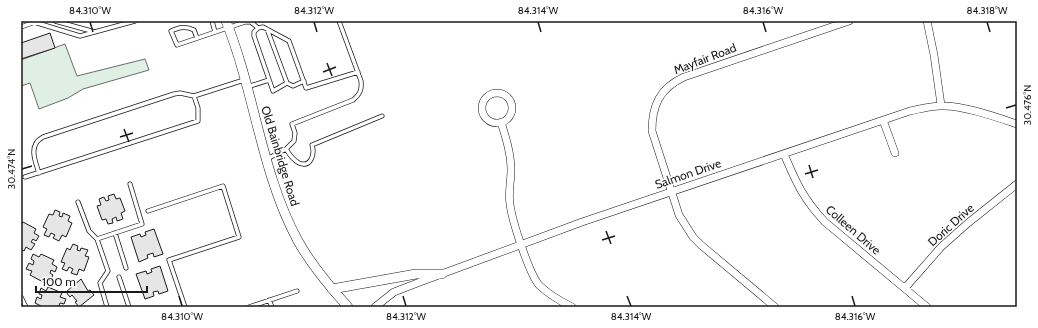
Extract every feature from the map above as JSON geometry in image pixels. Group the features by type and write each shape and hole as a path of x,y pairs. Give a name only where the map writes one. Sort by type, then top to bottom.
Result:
{"main road":[{"name":"Old Bainbridge Road","path":"227,24 246,83 266,159 277,194 288,220 298,241 312,263 348,307"},
{"path":"332,289 416,274 442,274"}],"street":[{"name":"Mayfair Road","path":"775,307 693,236 679,215 652,131 653,110 661,94 666,88 684,76 849,21"},
{"path":"927,21 934,55 941,105"},
{"path":"494,94 504,95 511,103 512,109 508,118 501,122 493,123 488,121 482,112 483,103 494,94"},
{"name":"Salmon Drive","path":"375,307 394,292 582,222 883,120 923,108 941,105 963,109 1017,124"},
{"path":"883,120 894,153"},
{"path":"501,122 510,159 510,204 513,218 532,273 538,283 555,298 572,307"},
{"name":"Colleen Drive","path":"784,154 804,197 825,222 927,307"},
{"name":"Doric Drive","path":"905,288 941,247 968,223 1017,184"}],"lane":[{"path":"55,21 96,32"},
{"path":"21,26 36,22 80,36 135,21"},
{"path":"212,21 215,32"},
{"path":"266,159 286,149 294,141 295,133 292,124 353,100 360,94 362,88 358,72 339,21"},
{"path":"196,38 194,30 187,27 172,31 177,45 215,32 227,24 251,22 258,28"},
{"path":"304,81 293,86 287,84 273,91 254,36 254,32 258,28 263,27 289,41 304,81 306,88 358,72"},
{"path":"267,29 287,84"},
{"path":"39,173 34,155 34,149 40,139 174,94 180,93 194,96 246,83 269,80"},
{"path":"25,177 198,121 198,108 194,96"},
{"path":"286,149 294,160 304,163 313,157 314,151 312,145 382,116"},
{"path":"97,239 142,224 130,184"},
{"path":"148,211 223,186 239,238 169,260 185,307"},
{"path":"78,202 89,231 97,239 108,271 100,283 107,307"},
{"path":"114,233 126,268"},
{"path":"119,277 129,307"},
{"path":"249,307 297,291"},
{"path":"21,297 26,307"},
{"path":"269,300 272,307"}],"green space":[{"path":"65,44 77,76 145,59 149,70 83,89 68,98 39,109 30,83 21,86 21,60"}],"building":[{"path":"50,33 55,48 21,59 21,43"},
{"path":"114,194 116,199 120,198 125,211 121,213 123,219 117,221 116,217 112,219 113,223 108,224 106,219 102,220 97,206 101,205 99,199 104,197 106,201 109,200 108,196"},
{"path":"55,210 60,212 59,216 62,217 63,213 70,216 68,221 72,223 66,237 62,235 59,241 53,238 55,235 51,233 49,237 44,235 47,229 43,227 49,214 53,215"},
{"path":"23,222 36,229 34,233 39,236 36,241 33,239 31,242 35,244 31,250 26,247 24,251 21,249 21,225"},
{"path":"154,229 163,254 154,257 153,253 147,255 148,258 139,262 131,237 140,234 141,237 146,235 145,232"},
{"path":"73,244 78,246 77,250 80,251 81,248 88,250 85,256 89,257 84,271 79,269 77,275 71,273 73,269 69,267 67,271 62,269 65,263 61,262 67,248 70,250"},
{"path":"33,254 39,257 41,254 54,260 52,264 57,267 55,272 51,270 50,273 53,275 50,281 45,278 43,282 30,275 32,271 26,269 29,263 33,265 34,261 31,259"},
{"path":"160,266 168,291 159,294 158,291 153,292 154,296 145,299 136,274 146,271 147,274 152,272 151,269"},
{"path":"81,279 88,291 90,290 94,295 79,307 75,302 77,301 72,295 70,297 66,292"},
{"path":"48,287 62,293 60,297 66,299 64,304 60,303 59,306 61,307 40,307 41,306 35,303 37,297 41,299 42,295 39,294 41,288 46,291"}]}
